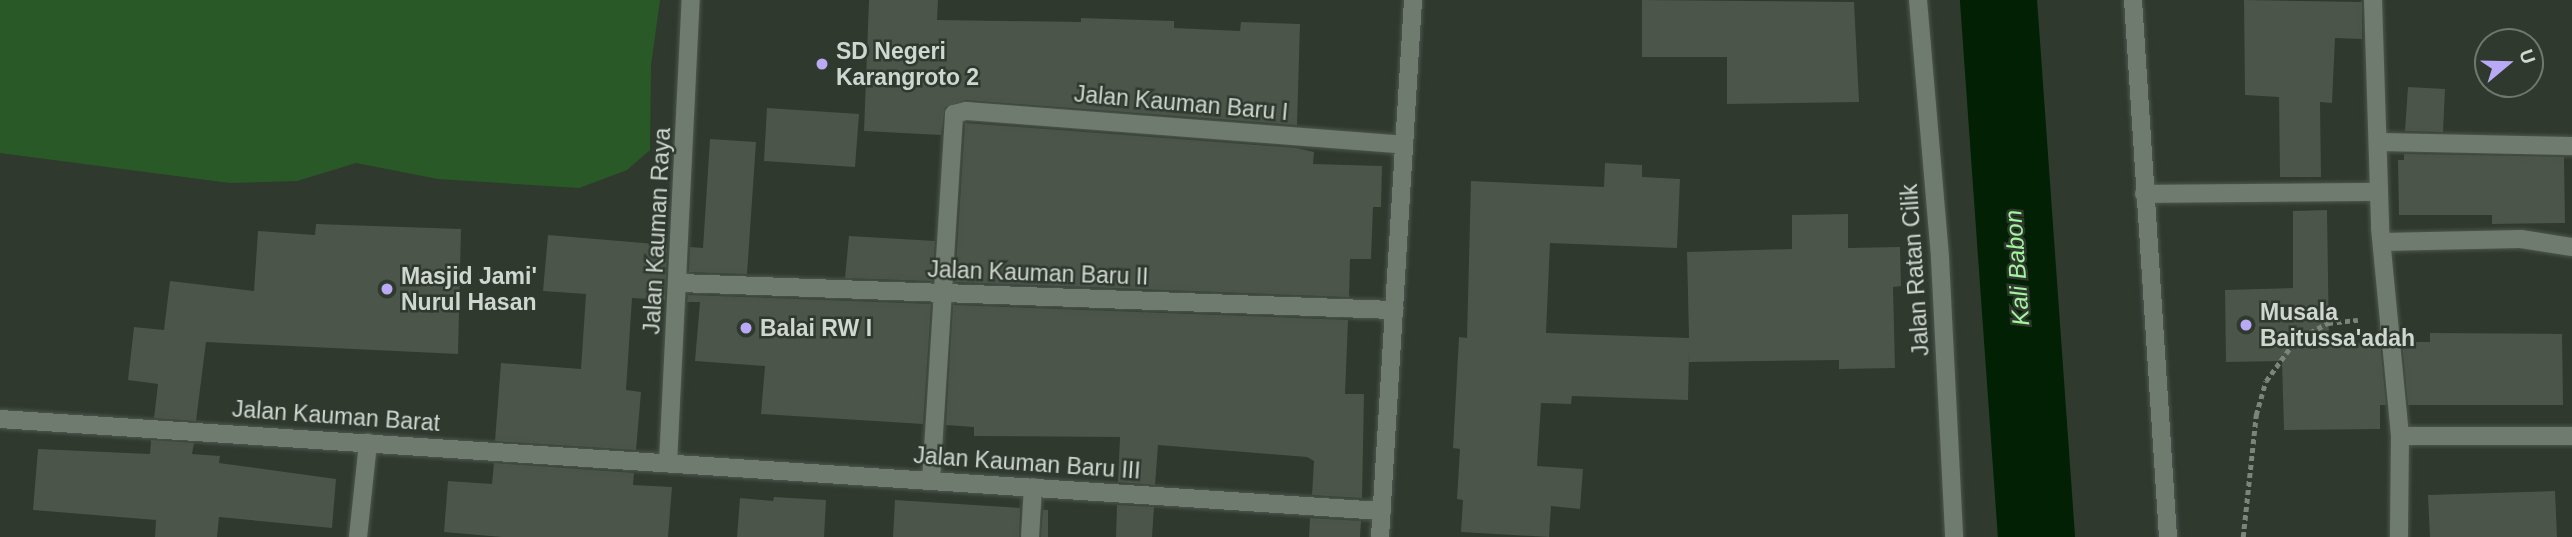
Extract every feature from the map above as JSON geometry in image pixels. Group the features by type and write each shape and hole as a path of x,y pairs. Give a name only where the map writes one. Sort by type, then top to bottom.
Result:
{"street":[{"name":"Jalan Kauman Raya","path":"668,463 680,283 691,0"},
{"path":"1380,537 1413,0"},
{"name":"Jalan Ratan Cilik","path":"1917,0 1940,258 1954,537"},
{"path":"2133,0 2168,537"},
{"path":"2373,0 2382,242 2400,436 2399,537"},
{"name":"Jalan Kauman Baru I","path":"942,293 954,114 966,110 1404,145"},
{"path":"2378,142 2572,146"},
{"path":"2144,194 2379,192"},
{"path":"2382,242 2521,239 2572,247"},
{"name":"Jalan Kauman Baru II","path":"680,283 1394,310"},
{"path":"931,481 942,293"},
{"name":"Jalan Kauman Barat","path":"0,419 668,463"},
{"path":"2400,436 2572,436"},
{"path":"358,537 368,443"},
{"name":"Jalan Kauman Baru III","path":"668,463 1382,511"},
{"path":"1030,537 1033,487"}],"path":[{"path":"2243,537 2256,415 2266,381 2280,357 2295,341 2328,323 2390,321"}],"green space":[{"path":"0,0 660,0 651,65 650,150 627,170 579,188 438,179 356,163 297,181 230,183 0,153"}],"building":[{"path":"869,0 938,0 937,20 1081,22 1081,18 1174,21 1174,28 1240,31 1241,22 1300,24 1297,125 966,100 945,107 941,135 864,131"},
{"path":"1642,0 1854,2 1859,102 1727,104 1727,57 1642,57"},
{"path":"2244,0 2362,2 2362,39 2335,38 2332,103 2320,102 2321,177 2280,177 2279,97 2245,95"},
{"path":"2408,87 2445,89 2443,132 2405,131"},
{"path":"767,108 859,114 855,167 764,161"},
{"path":"965,123 1296,148 1314,152 1313,164 1382,166 1381,207 1373,207 1371,259 1350,259 1349,297 955,282"},
{"path":"710,139 756,142 747,274 689,272 690,247 703,248"},
{"path":"2404,154 2564,157 2565,223 2492,224 2492,215 2399,215 2398,160 2404,160"},
{"path":"1605,163 1642,165 1642,177 1680,179 1677,248 1550,243 1546,333 1689,338 1687,252 1792,249 1792,215 1848,214 1848,248 1900,247 1901,286 1893,287 1895,368 1839,369 1839,360 1689,362 1689,352 1688,400 1572,396 1571,404 1541,403 1537,466 1583,469 1580,509 1551,506 1549,537 1461,532 1463,500 1457,499 1460,449 1453,448 1459,337 1467,338 1471,181 1604,187"},
{"path":"2327,210 2329,343 2380,342 2386,405 2380,405 2380,429 2284,430 2282,361 2226,362 2225,290 2293,288 2293,211"},
{"path":"316,224 461,229 458,354 206,342 196,421 154,418 158,384 128,380 134,327 164,330 170,281 254,291 258,231 315,235"},
{"path":"548,235 667,245 665,300 632,298 626,390 641,392 636,450 495,441 501,363 581,369 586,294 543,291"},
{"path":"849,236 935,241 932,281 845,278"},
{"path":"688,295 931,304 923,424 761,414 765,366 695,361 700,302 687,302"},
{"path":"953,305 1348,320 1345,394 1364,394 1362,498 1312,495 1314,461 1307,457 1158,445 1155,485 1118,482 1120,437 974,436 974,427 946,425"},
{"path":"2430,333 2562,334 2563,405 2408,405 2402,342 2430,342"},
{"path":"151,440 194,443 192,454 220,456 219,463 336,479 332,528 219,517 217,537 155,537 156,520 33,510 38,449 150,454"},
{"path":"494,463 634,473 633,485 672,487 668,537 502,537 444,532 448,481 492,484"},
{"path":"2555,491 2557,537 2430,537 2428,495"},
{"path":"774,497 826,500 824,537 737,537 740,498 773,501"},
{"path":"895,500 1020,508 1019,537 893,537"},
{"path":"1117,505 1154,507 1152,537 1116,537"},
{"path":"1043,510 1048,510 1048,537 1041,537"},
{"path":"1310,518 1361,521 1360,537 1309,537"}],"waterway":[{"name":"Kali Babon","path":"1998,0 2036,537"}],"place":[{"name":"SD Negeri Karangroto 2","path":"822,64"},
{"name":"Masjid Jami' Nurul Hasan","path":"387,289"},
{"name":"Musala Baitussa'adah","path":"2246,325"},
{"name":"Balai RW I","path":"746,328"}]}
